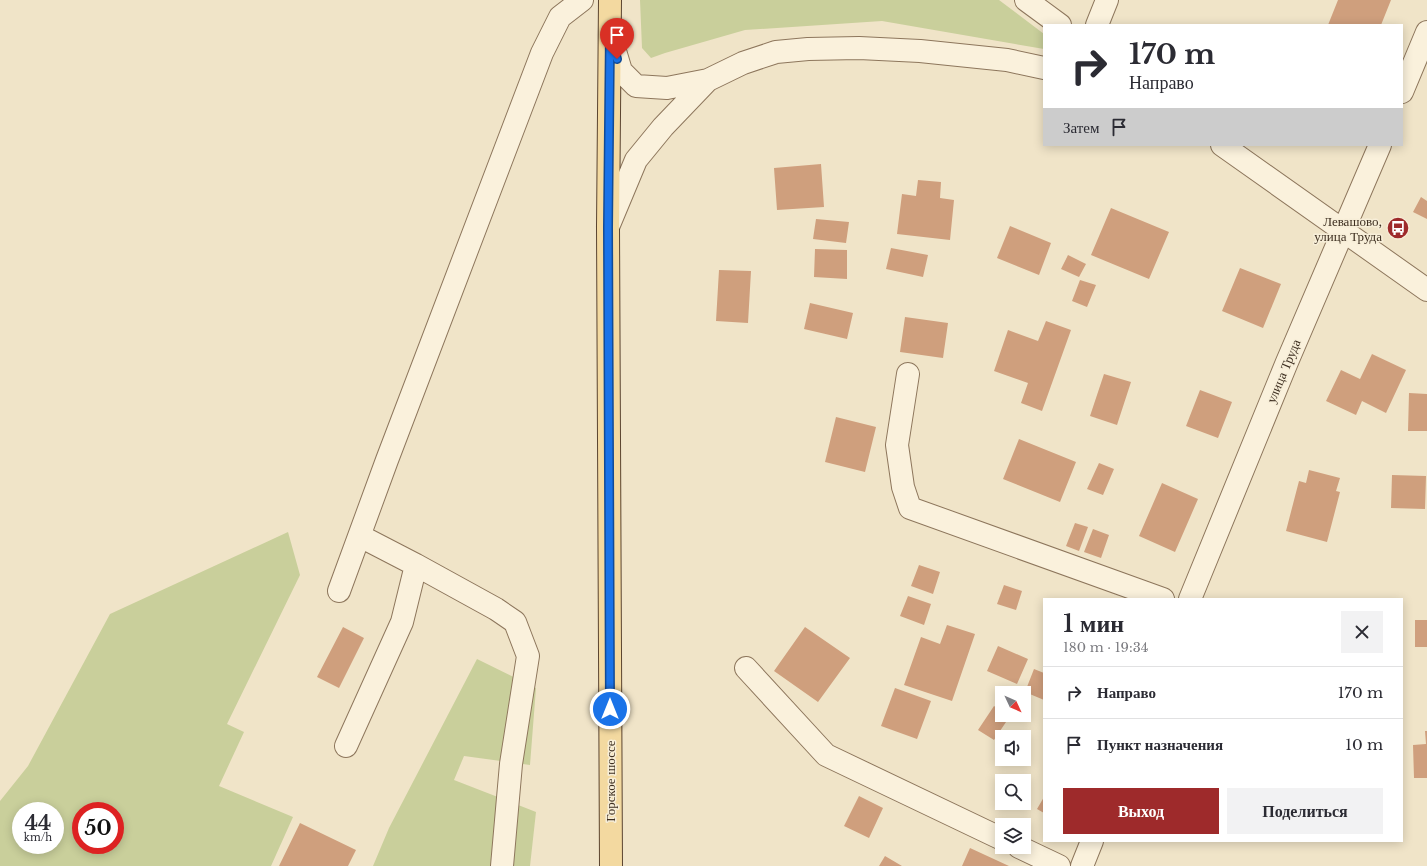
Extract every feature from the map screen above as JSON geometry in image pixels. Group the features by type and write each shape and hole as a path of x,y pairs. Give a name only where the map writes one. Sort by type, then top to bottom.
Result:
{"main road":[{"name":"Горское шоссе","path":"610,0 608,227 611,866"}],"street":[{"path":"339,590 395,438 542,53 560,17 582,0"},
{"path":"1026,0 1059,24"},
{"path":"1097,24 1107,0"},
{"path":"1403,90 1427,32"},
{"path":"610,34 621,71 636,86 667,88 708,80 744,63 776,52 808,49 859,48 920,51 1007,60 1043,68"},
{"path":"608,227 636,160 663,127 708,80"},
{"path":"1223,146 1427,290"},
{"name":"улица Труда","path":"1190,598 1287,362 1380,146"},
{"path":"908,374 897,445 903,487 910,508 1160,598"},
{"path":"360,536 496,609 515,622 528,656 511,764 502,866"},
{"path":"346,746 402,622 416,565"},
{"path":"746,668 826,755 995,836"},
{"path":"1082,866 1092,842"},
{"path":"1031,853 1059,866"}],"green space":[{"path":"640,0 999,0 1043,33 1043,49 882,21 745,30 651,58 642,48"},
{"path":"288,532 300,575 227,724 244,732 219,786 293,817 271,866 0,866 0,801 28,766 110,614"},
{"path":"477,659 536,688 530,765 464,756 454,780 536,812 530,866 373,866 389,828"}],"building":[{"path":"1338,0 1391,0 1381,24 1328,24"},
{"path":"821,164 824,207 777,210 774,168"},
{"path":"918,180 941,182 940,198 954,200 950,240 897,234 902,194 916,196"},
{"path":"1421,197 1427,201 1427,219 1413,212"},
{"path":"1111,208 1169,232 1149,279 1091,255"},
{"path":"816,219 849,222 846,243 813,239"},
{"path":"1010,226 1051,243 1039,275 997,258"},
{"path":"891,248 928,255 923,277 886,269"},
{"path":"815,249 847,250 847,279 814,277"},
{"path":"1068,255 1086,264 1079,277 1061,269"},
{"path":"1240,268 1281,284 1263,328 1222,311"},
{"path":"719,270 751,271 748,323 716,321"},
{"path":"1080,280 1096,285 1087,307 1072,301"},
{"path":"810,303 853,313 847,339 804,329"},
{"path":"905,317 948,323 943,358 900,352"},
{"path":"1046,321 1071,330 1042,411 1021,403 1028,383 994,371 1008,330 1038,341"},
{"path":"1372,354 1406,370 1386,413 1362,401 1356,415 1326,401 1341,370 1360,379"},
{"path":"1104,374 1131,382 1117,425 1090,416"},
{"path":"1200,390 1232,402 1218,438 1186,426"},
{"path":"1409,393 1427,394 1427,431 1408,431"},
{"path":"836,417 876,427 865,472 825,462"},
{"path":"1019,439 1076,462 1060,502 1003,479"},
{"path":"1099,463 1114,469 1103,495 1087,489"},
{"path":"1309,470 1340,478 1336,491 1340,492 1327,542 1286,531 1299,481 1306,483"},
{"path":"1392,475 1426,476 1425,509 1391,508"},
{"path":"1162,483 1198,499 1175,552 1139,536"},
{"path":"1075,523 1088,527 1079,551 1066,546"},
{"path":"1093,529 1109,535 1101,558 1084,552"},
{"path":"919,565 940,572 933,594 911,586"},
{"path":"1004,585 1022,591 1016,610 997,604"},
{"path":"908,596 931,604 924,625 900,616"},
{"path":"1415,620 1427,620 1427,647 1415,647"},
{"path":"947,625 975,634 952,701 904,685 921,637 940,644"},
{"path":"343,627 364,638 339,688 317,677"},
{"path":"805,627 850,658 818,702 774,671"},
{"path":"998,646 1028,659 1017,684 987,671"},
{"path":"1034,669 1043,673 1043,700 1031,695 1031,686 1027,686"},
{"path":"895,688 931,701 917,739 881,726"},
{"path":"994,706 995,722 1006,722 1001,730 995,730 994,740 978,730"},
{"path":"1425,731 1427,731 1427,778 1414,778 1413,745 1426,744"},
{"path":"859,796 883,808 869,838 844,826"},
{"path":"1043,799 1043,812 1037,809"},
{"path":"300,823 356,850 348,866 279,866"},
{"path":"970,848 1009,866 962,866"},
{"path":"885,856 902,866 879,866"}],"place":[{"name":"Левашово, улица Труда","path":"1398,228"}],"route":[{"path":"610,709 608,227 610,34 617,59"}]}
